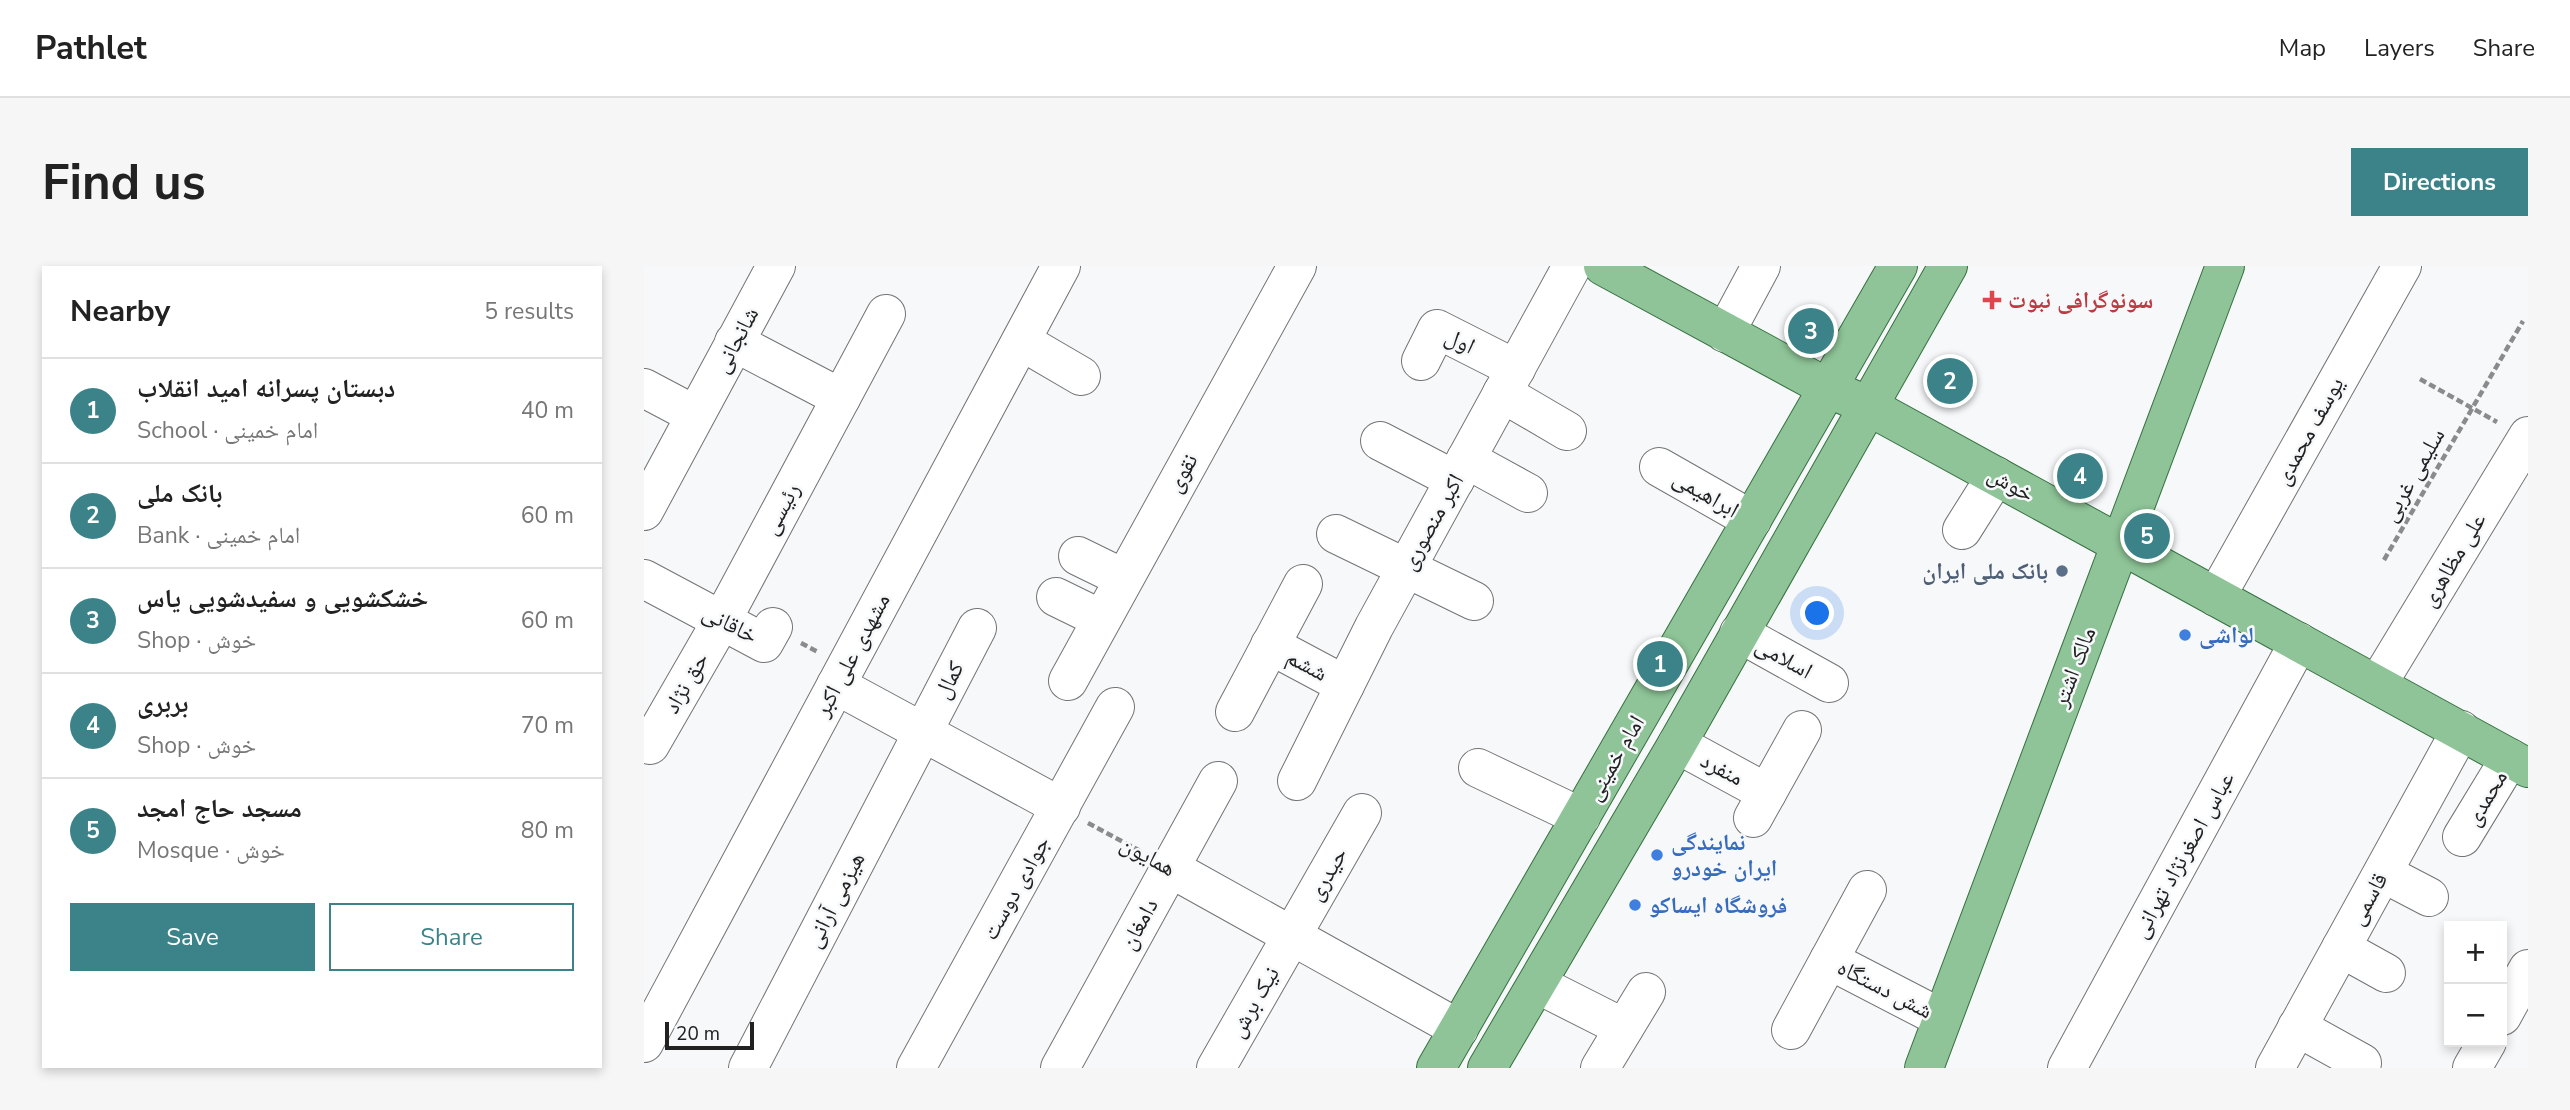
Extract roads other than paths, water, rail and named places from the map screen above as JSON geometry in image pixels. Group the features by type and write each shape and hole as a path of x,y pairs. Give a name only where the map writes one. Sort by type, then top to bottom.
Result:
{"main road":[{"name":"خوش","path":"1603,266 1828,388 1868,406 2519,763"},
{"name":"امام خمینی","path":"1436,1068 1898,266"},
{"name":"امام خمینی","path":"1487,1068 1677,744 1948,266"},
{"name":"مالک اشتر","path":"1924,1068 2225,266"}],"street":[{"name":"شانجانی","path":"644,511 776,266"},
{"name":"مشهدی علی اکبر","path":"644,1043 1060,266"},
{"name":"نقوی","path":"1068,681 1297,266"},
{"name":"اکبر منصوری","path":"1297,781 1406,569 1572,266"},
{"path":"1725,333 1760,266"},
{"name":"یوسف محمدی","path":"2216,597 2402,266"},
{"name":"رئیسی","path":"722,620 886,314"},
{"name":"اول","path":"1421,361 1437,329 1509,381"},
{"path":"1021,341 1081,376"},
{"path":"734,342 841,398"},
{"path":"1509,381 1567,431"},
{"path":"644,388 695,415"},
{"name":"علی مظاهری","path":"2377,685 2528,436"},
{"path":"1380,441 1528,493"},
{"name":"ابراهیمی","path":"1660,467 1752,520"},
{"path":"1962,530 1996,476"},
{"path":"1336,534 1474,601"},
{"path":"1078,556 1124,578"},
{"name":"خاقانی","path":"644,579 764,643 773,627"},
{"path":"1235,712 1303,584"},
{"path":"1056,597 1101,619"},
{"name":"حق نژاد","path":"650,745 722,620"},
{"name":"کمال","path":"922,733 976,628"},
{"name":"اسلامی","path":"1739,633 1829,683"},
{"name":"عباس اصغرنژاد تهرانی","path":"2067,1068 2299,642"},
{"name":"ششم","path":"1270,645 1345,685"},
{"path":"841,676 922,733 1060,807"},
{"name":"جوادی دوست","path":"916,1068 1115,707"},
{"name":"منفرد","path":"1677,744 1760,805 1802,730"},
{"name":"قاسمی","path":"2275,1068 2461,730"},
{"name":"هیزمی آرانی","path":"748,1068 922,733"},
{"name":"محمدی","path":"2462,837 2519,763"},
{"path":"1478,768 1581,817"},
{"name":"دامغان","path":"1059,1068 1218,781"},
{"name":"حیدری","path":"1292,935 1362,813"},
{"name":"همایون","path":"1170,868 1459,1029"},
{"path":"2383,873 2429,897"},
{"path":"1791,1030 1867,890"},
{"name":"نیک برش","path":"1216,1068 1292,935"},
{"path":"2341,948 2386,973"},
{"name":"شش دستگاه","path":"1829,960 1941,1018"},
{"path":"2507,1007 2528,969"},
{"path":"1537,984 1623,1028"},
{"path":"1600,1068 1646,992"},
{"path":"2297,1027 2362,1063"},
{"path":"2472,1068 2484,1047"}],"place":[{"name":"سونوگرافی نبوت","path":"1992,300"},
{"name":"خشکشویی و سفیدشویی یاس","path":"1811,331"},
{"name":"بانک ملی","path":"1950,381"},
{"name":"بربری","path":"2080,476"},
{"name":"مسجد حاج امجد","path":"2147,536"},
{"name":"بانک ملی ایران","path":"2062,571"},
{"name":"لواشی","path":"2185,635"},
{"name":"دبستان پسرانه امید انقلاب","path":"1660,664"},
{"name":"نمایندگی ایران خودرو","path":"1657,855"},
{"name":"فروشگاه ایساکو","path":"1635,905"}]}
